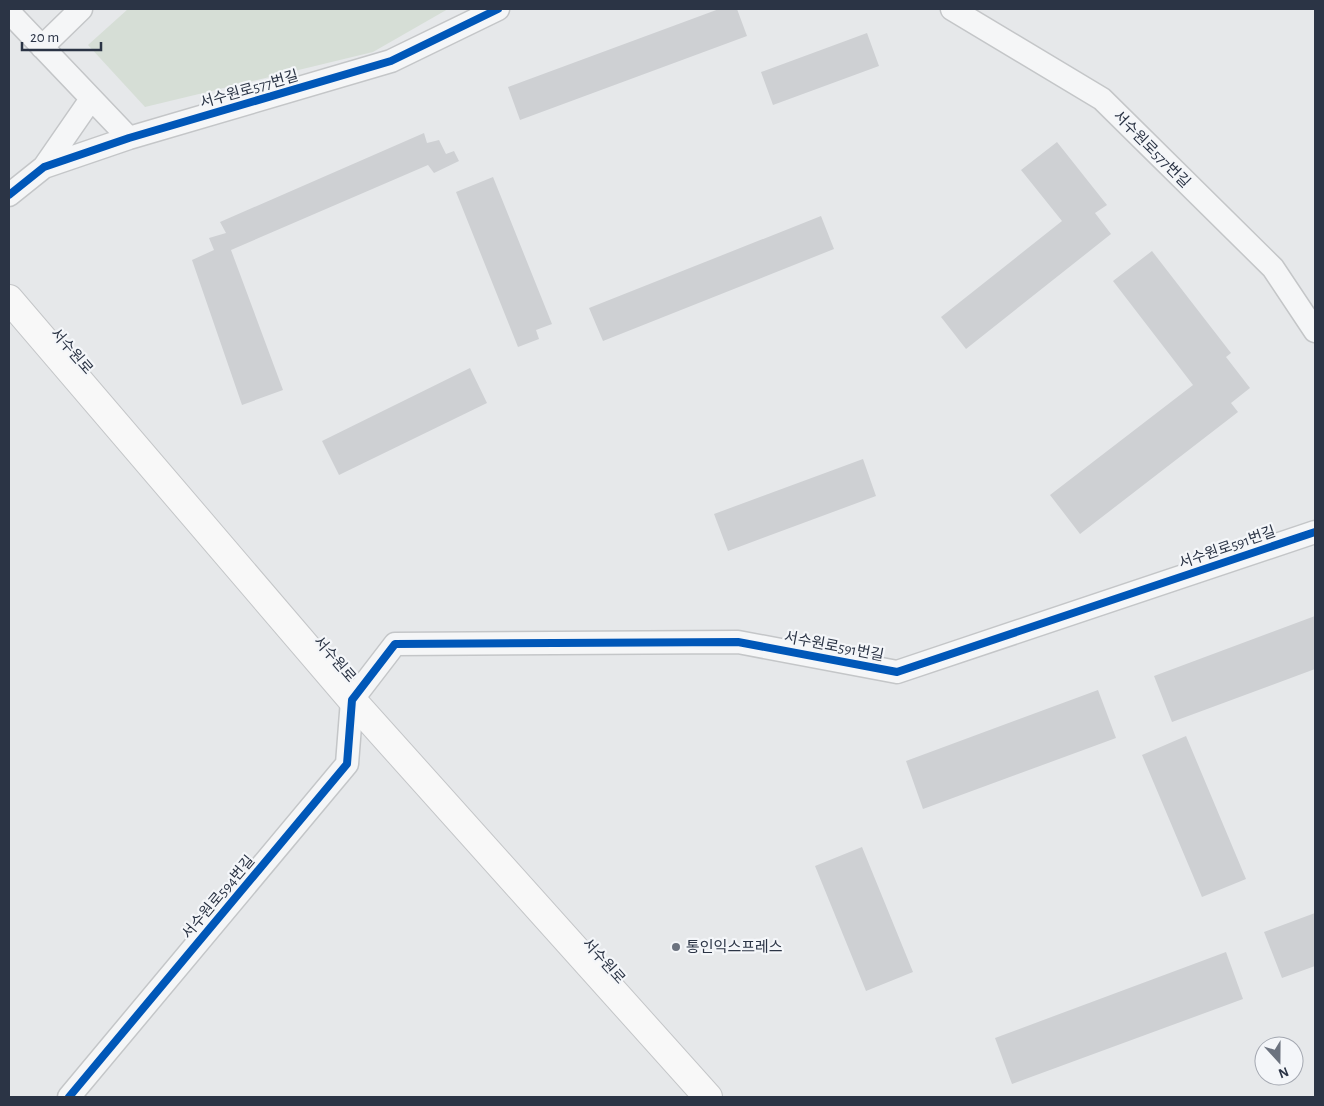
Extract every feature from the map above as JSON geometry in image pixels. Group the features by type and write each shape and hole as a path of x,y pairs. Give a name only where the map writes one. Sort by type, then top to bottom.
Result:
{"main road":[{"name":"서수원로","path":"9,299 352,700 708,1097"}],"street":[{"path":"42,47 81,9"},
{"name":"서수원로577번길","path":"9,195 44,167 129,138 391,61 498,9"},
{"name":"서수원로577번길","path":"952,9 1102,99 1274,268 1315,331"},
{"path":"9,12 129,138"},
{"path":"44,167 91,99"},
{"name":"서수원로591번길","path":"352,700 396,644 738,642 897,672 1315,532"},
{"name":"서수원로594번길","path":"69,1097 347,764 352,700"}],"shaded area":[{"path":"128,9 448,9 373,52 145,107 88,45"}],"building":[{"path":"719,9 737,9 747,36 520,120 508,87"},
{"path":"867,33 879,66 773,105 761,72"},
{"path":"424,133 427,143 439,140 446,154 454,151 459,161 434,173 428,165 231,250 283,390 242,405 192,260 214,250 209,238 226,233 220,222"},
{"path":"1057,142 1107,205 1095,213 1111,234 966,349 941,317 1062,221 1021,170"},
{"path":"493,177 552,324 536,330 539,339 518,347 456,192"},
{"path":"821,216 834,249 603,341 589,308"},
{"path":"1152,251 1231,353 1226,357 1250,388 1231,403 1238,412 1080,534 1050,495 1193,385 1113,281"},
{"path":"470,368 487,403 339,475 322,441"},
{"path":"863,459 876,496 728,551 714,514"},
{"path":"1315,616 1315,669 1172,722 1154,676"},
{"path":"1098,690 1116,738 923,809 906,761"},
{"path":"1186,736 1246,879 1202,897 1142,755"},
{"path":"862,847 913,972 866,991 815,866"},
{"path":"1315,913 1315,966 1282,978 1264,932"},
{"path":"1226,952 1243,999 1012,1084 995,1038"}],"cycle path":[{"path":"9,195 44,167 129,138 391,61 498,9"},
{"path":"69,1097 347,764 352,700 395,644 738,642 897,672 1315,532"}],"place":[{"name":"통인익스프레스","path":"676,947"}]}
